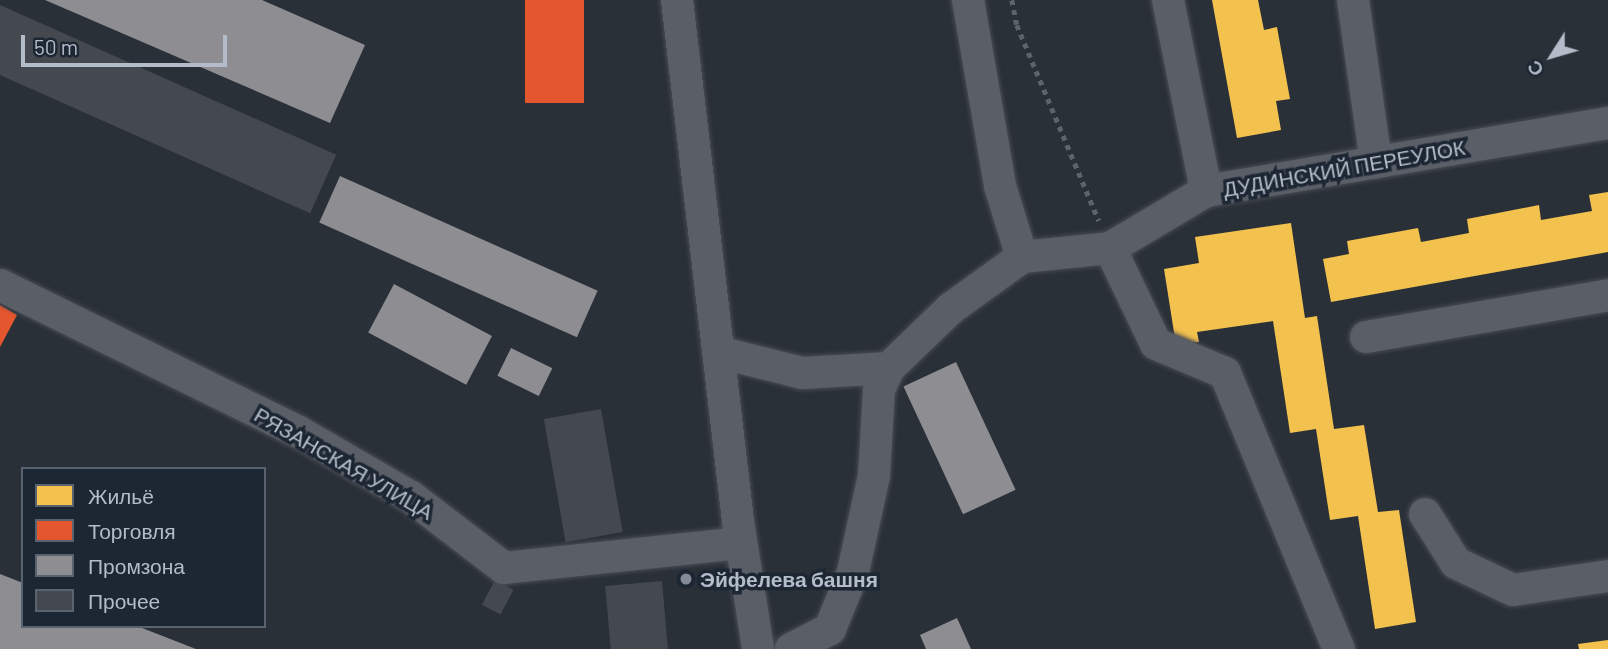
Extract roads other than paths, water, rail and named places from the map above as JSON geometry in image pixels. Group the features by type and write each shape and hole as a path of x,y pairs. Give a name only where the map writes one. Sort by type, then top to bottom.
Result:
{"street":[{"path":"677,0 741,544 758,649"},
{"path":"968,0 1000,186 1022,257"},
{"path":"1168,0 1206,191"},
{"path":"1353,0 1376,162"},
{"name":"ДУДИНСКИЙ ПЕРЕУЛОК","path":"889,368 950,309 1022,257 1110,248 1206,191 1608,122"},
{"path":"1110,248 1156,344 1225,373 1339,649"},
{"name":"РЯЗАНСКАЯ УЛИЦА","path":"0,285 299,432 411,497 504,568 741,544"},
{"path":"1366,337 1608,295"},
{"path":"718,352 802,373 889,368 879,390 874,476 853,572 830,629 791,649"},
{"path":"1425,514 1456,563 1513,590 1608,576"}],"place":[{"name":"Эйфелева башня","path":"686,579"}]}
